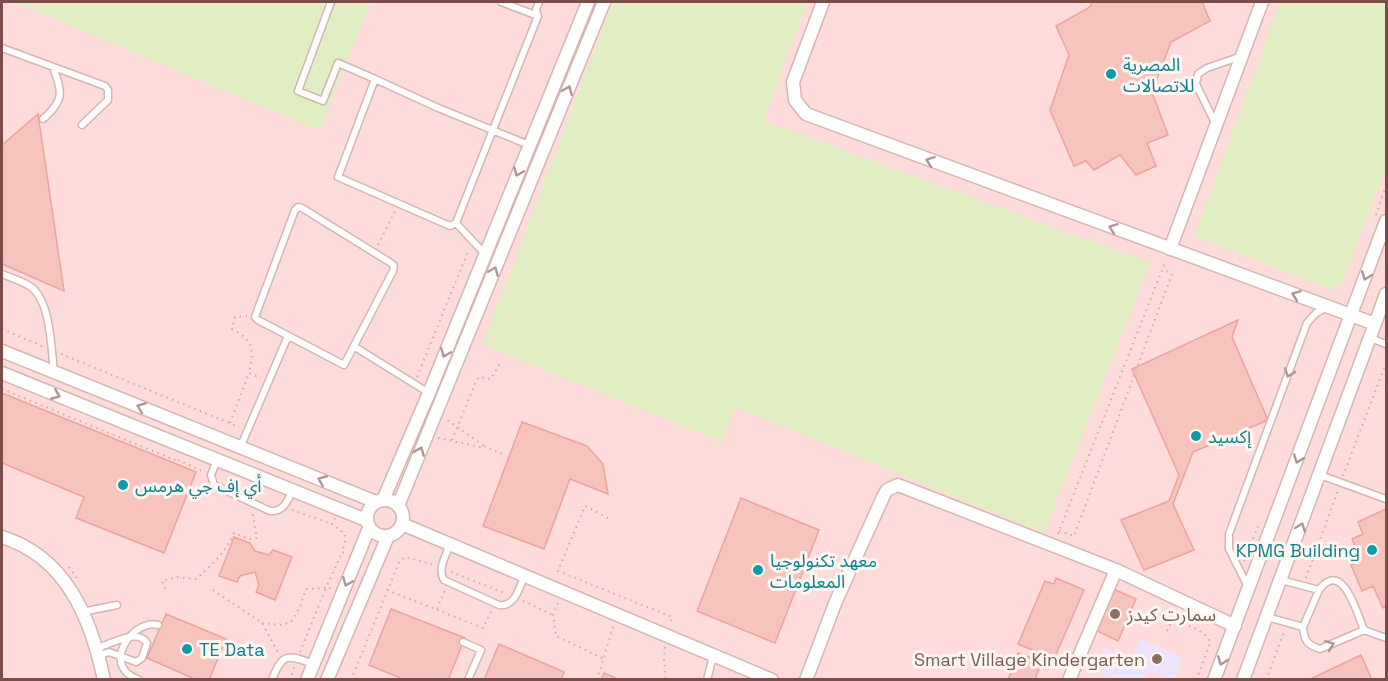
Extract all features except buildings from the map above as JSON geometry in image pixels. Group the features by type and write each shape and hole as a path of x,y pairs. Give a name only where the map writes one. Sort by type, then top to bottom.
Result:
{"street":[{"path":"307,680 356,559 368,524 368,509 380,501 429,393 588,2"},
{"path":"398,506 604,2"},
{"path":"823,2 793,81 792,91 799,108 814,118 1375,324"},
{"path":"1170,249 1262,2"},
{"path":"1214,680 1386,221"},
{"path":"1243,680 1386,296"},
{"path":"2,351 240,448 380,501 394,502 403,514 402,524 397,532 388,536 377,535 368,524 340,510 2,373"},
{"path":"806,680 836,601 884,495 892,487 904,486 1116,570 1235,626"},
{"path":"402,524 772,680"},
{"path":"327,680 388,536"},
{"path":"2,537 26,546 66,581 82,612 98,654 104,680"},
{"path":"1069,680 1116,570"}],"lane":[{"path":"331,2 297,91 323,101 338,63 529,145"},
{"path":"501,2 538,16"},
{"path":"375,79 337,175 340,180 453,226 538,16 536,10 539,2"},
{"path":"2,48 105,86 108,90 108,100 82,125"},
{"path":"1216,125 1196,84 1198,74 1206,68 1242,56"},
{"path":"43,119 53,110 60,97 61,90 53,67"},
{"path":"298,207 391,263 394,269 347,363 342,365 258,320 254,315 298,207"},
{"path":"456,223 485,254"},
{"path":"2,274 29,285 37,292 45,309 54,372"},
{"path":"1249,589 1229,549 1229,534 1307,323 1316,313 1327,307"},
{"path":"240,448 288,336"},
{"path":"1370,338 1386,344"},
{"path":"355,347 429,393"},
{"path":"217,460 212,475 214,485 270,511 284,507 293,490"},
{"path":"1320,475 1386,499"},
{"path":"450,544 441,568 441,576 448,583 495,603 507,605 514,597 525,575"},
{"path":"1281,580 1319,590"},
{"path":"1364,630 1346,587 1339,581 1331,580 1324,583 1303,627 1304,638 1310,646 1320,649 1364,630 1386,638"},
{"path":"82,612 117,605"},
{"path":"1267,617 1303,627"},
{"path":"140,680 126,672 122,665 124,645 145,624 158,625"},
{"path":"136,635 146,640 147,645 142,658 136,662 110,652 98,654 131,636 136,635"},
{"path":"463,642 481,650 468,680"},
{"path":"707,680 713,655"},
{"path":"272,680 278,664 288,657 314,664"}],"path":[{"path":"374,253 398,204"},
{"path":"414,383 472,240"},
{"path":"1054,545 1170,249"},
{"path":"1059,531 1074,536 1172,274 1163,268"},
{"path":"230,423 249,373 253,355 250,344 241,334 232,329 235,317 254,315"},
{"path":"2,329 248,430"},
{"path":"452,440 477,379 480,377 491,379 500,363"},
{"path":"249,373 269,381"},
{"path":"2,389 212,475"},
{"path":"436,412 484,446 505,455"},
{"path":"426,437 484,446"},
{"path":"177,461 184,446"},
{"path":"165,589 162,581 177,577 196,579 222,554 234,533 249,539 257,538 251,502"},
{"path":"558,571 585,506 608,518"},
{"path":"284,507 332,524 345,534 342,552 289,680"},
{"path":"332,524 340,510"},
{"path":"342,552 356,559"},
{"path":"351,680 400,560 406,557 441,568 553,615"},
{"path":"437,609 448,583"},
{"path":"213,591 262,623 282,625 291,622 300,607 306,589 345,587"},
{"path":"387,590 483,628 495,603"},
{"path":"563,590 553,615 556,636 604,658"},
{"path":"597,680 617,613"},
{"path":"1167,631 1172,620 1205,634 1209,639 1210,644 1198,675"},
{"path":"262,623 282,660"},
{"path":"1266,680 1287,623"}],"shaded area":[{"path":"2,2 1386,2 1386,679 2,679"},
{"name":"Smart Village Kindergarten","path":"1140,639 1183,658 1174,679 1149,671 1145,679 1116,679 1095,671 1105,648 1131,660"}],"green space":[{"path":"14,2 371,2 320,131"},
{"path":"613,2 807,2 764,121 1150,263 1044,533 735,407 722,442 482,345"},
{"path":"1280,2 1386,2 1386,168 1343,282 1332,290 1194,236"}],"place":[{"name":"المصرية للاتصالات","path":"1111,74"},
{"name":"إكسيد","path":"1196,436"},
{"name":"أي إف جي هرمس","path":"123,485"},
{"name":"KPMG Building","path":"1372,550"},
{"name":"معهد تكنولوجيا المعلومات","path":"758,570"},
{"name":"سمارت كيدز","path":"1115,614"},
{"name":"TE Data","path":"187,649"},
{"name":"Smart Village Kindergarten","path":"1157,659"}]}
